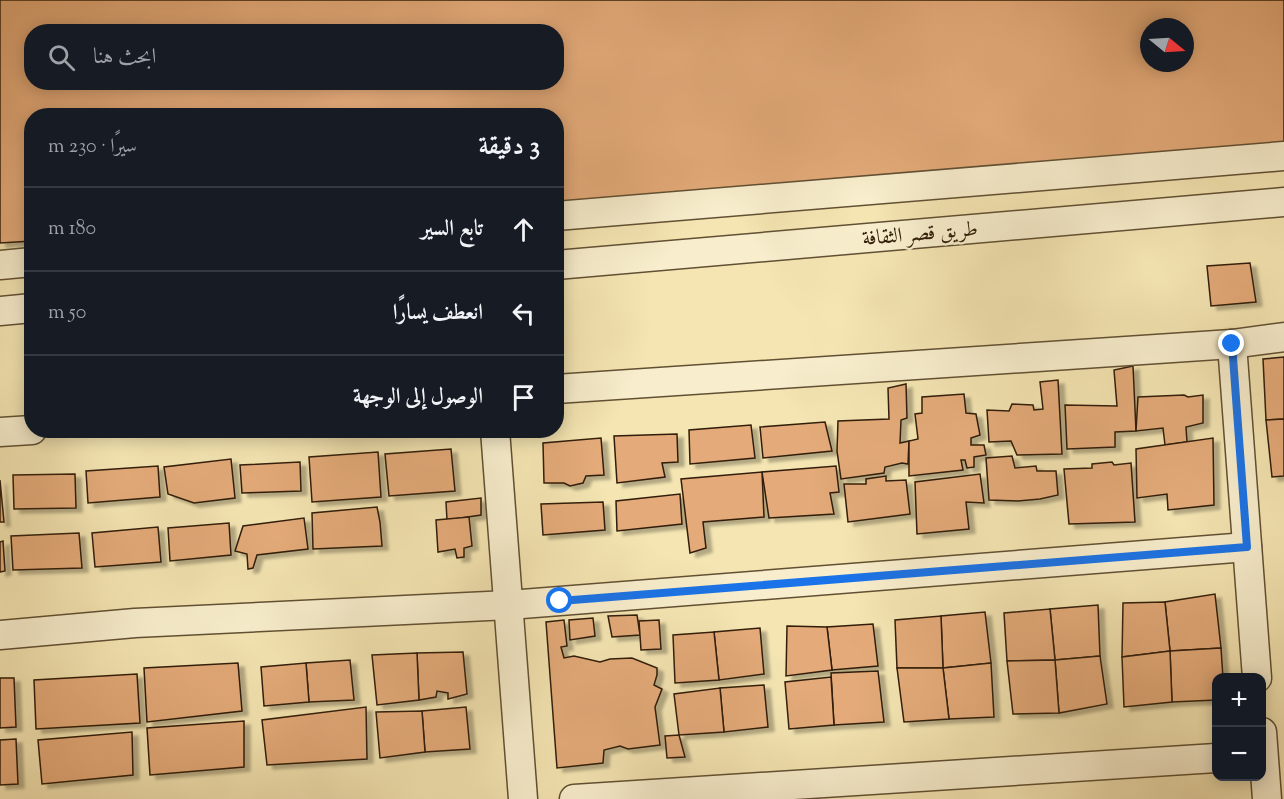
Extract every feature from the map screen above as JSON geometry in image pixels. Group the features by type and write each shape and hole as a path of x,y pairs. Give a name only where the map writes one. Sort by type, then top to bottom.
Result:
{"street":[{"path":"564,215 1284,156"},
{"name":"طريق قصر الثقافة","path":"564,264 1284,202"},
{"path":"0,265 24,263"},
{"path":"0,311 24,309"},
{"path":"564,388 1232,344 1284,337"},
{"path":"1232,344 1257,673"},
{"path":"0,432 24,430"},
{"path":"496,438 523,799"},
{"path":"0,635 135,623 509,605 1247,547"},
{"path":"1267,799 1268,748"},
{"path":"574,799 1212,758"}],"building":[{"path":"0,0 1284,0 1284,153 564,203 564,108 24,108 24,242 0,243"},
{"path":"1250,263 1256,302 1211,306 1207,266"},
{"path":"1284,357 1284,419 1266,420 1263,359"},
{"path":"1133,366 1136,431 1115,432 1115,447 1067,449 1065,405 1117,406 1114,370"},
{"path":"1058,380 1062,454 1017,455 1011,441 989,442 987,410 1009,411 1012,404 1033,405 1034,410 1043,409 1040,382"},
{"path":"906,384 907,418 901,420 900,443 909,441 908,464 885,467 884,473 841,479 837,451 838,421 889,419 888,388"},
{"path":"964,394 966,413 976,414 980,435 971,438 971,445 984,445 986,455 974,457 974,467 967,468 965,460 961,460 963,470 909,476 909,441 918,439 915,414 922,413 922,397"},
{"path":"1184,395 1188,397 1203,395 1203,423 1186,427 1187,442 1165,445 1163,428 1136,431 1138,397"},
{"path":"1284,419 1284,476 1272,477 1266,420"},
{"path":"825,422 832,451 763,458 760,427"},
{"path":"751,425 755,458 690,464 689,430"},
{"path":"677,434 678,462 662,463 665,477 617,483 614,436"},
{"path":"601,438 604,475 586,476 583,483 570,486 564,483 544,483 543,443"},
{"path":"1213,438 1214,505 1168,510 1167,494 1137,498 1136,449"},
{"path":"451,449 455,491 389,496 385,454"},
{"path":"378,452 381,497 312,502 309,457"},
{"path":"1012,456 1015,468 1036,466 1037,471 1056,471 1058,495 1018,501 989,500 986,458"},
{"path":"231,459 235,498 194,503 168,494 164,467"},
{"path":"300,462 301,491 242,493 240,465"},
{"path":"1112,462 1114,465 1131,463 1135,522 1069,524 1064,469 1092,468 1092,464"},
{"path":"158,466 160,497 88,503 86,471"},
{"path":"836,466 839,492 830,493 834,514 769,518 762,472"},
{"path":"762,472 764,517 703,522 706,548 690,553 681,479"},
{"path":"75,474 76,508 14,509 13,475"},
{"path":"980,474 984,503 966,502 969,529 917,534 915,482"},
{"path":"886,476 886,481 906,480 910,514 848,522 844,484 866,484 866,479"},
{"path":"0,480 4,522 0,522"},
{"path":"680,494 682,524 617,531 616,501"},
{"path":"481,498 481,515 447,520 446,502"},
{"path":"603,502 605,530 543,535 541,504"},
{"path":"377,507 382,546 313,549 312,513"},
{"path":"469,517 472,546 464,548 464,557 457,558 455,549 438,552 436,520"},
{"path":"304,518 308,549 257,555 253,568 248,569 247,554 235,551 243,526"},
{"path":"229,523 231,555 170,561 168,528"},
{"path":"158,527 161,562 95,567 92,533"},
{"path":"79,533 82,568 13,570 11,536"},
{"path":"3,541 5,571 0,572 0,542"},
{"path":"1215,594 1221,648 1170,651 1165,602"},
{"path":"1165,602 1170,651 1122,657 1123,603"},
{"path":"1098,605 1100,656 1055,660 1050,609"},
{"path":"1050,609 1055,660 1007,661 1004,613"},
{"path":"985,612 991,663 943,668 941,616"},
{"path":"637,615 640,635 612,637 608,616"},
{"path":"941,616 943,668 897,668 895,620"},
{"path":"593,618 595,636 570,640 569,620"},
{"path":"564,620 567,646 561,647 564,658 574,656 600,662 632,658 657,668 654,685 662,689 655,707 660,745 628,749 620,746 604,750 603,763 557,768 546,622"},
{"path":"659,620 661,649 641,650 639,621"},
{"path":"873,624 878,666 832,670 827,627"},
{"path":"787,626 827,627 832,670 786,676"},
{"path":"760,628 764,674 719,680 714,632"},
{"path":"714,632 719,680 675,683 673,635"},
{"path":"1221,648 1223,673 1212,673 1212,700 1172,702 1170,651"},
{"path":"1170,651 1172,702 1124,707 1122,657"},
{"path":"463,652 467,694 448,699 448,693 437,691 436,697 419,700 417,653"},
{"path":"417,653 419,700 377,705 372,655"},
{"path":"1100,656 1107,704 1059,713 1055,660"},
{"path":"350,660 354,700 309,702 306,663"},
{"path":"1055,660 1059,713 1013,714 1007,661"},
{"path":"238,663 242,711 147,722 144,668"},
{"path":"306,663 309,702 264,706 261,667"},
{"path":"991,663 994,717 949,719 943,668"},
{"path":"897,668 943,668 949,719 904,722"},
{"path":"878,671 884,722 834,725 831,673"},
{"path":"137,674 140,723 36,729 34,680"},
{"path":"831,677 834,725 789,729 785,682"},
{"path":"0,678 14,678 16,727 0,728"},
{"path":"764,685 768,727 724,732 720,688"},
{"path":"720,688 724,732 679,735 674,694"},
{"path":"366,707 367,759 267,765 262,720"},
{"path":"466,707 470,749 425,752 422,711"},
{"path":"422,711 425,752 380,758 376,712"},
{"path":"244,721 244,767 150,775 147,728"},
{"path":"132,732 133,775 42,784 38,740"},
{"path":"679,735 685,757 667,758 665,736"},
{"path":"16,739 18,784 0,785 0,740"}],"route":[{"path":"560,601 1247,547 1232,344"}]}
